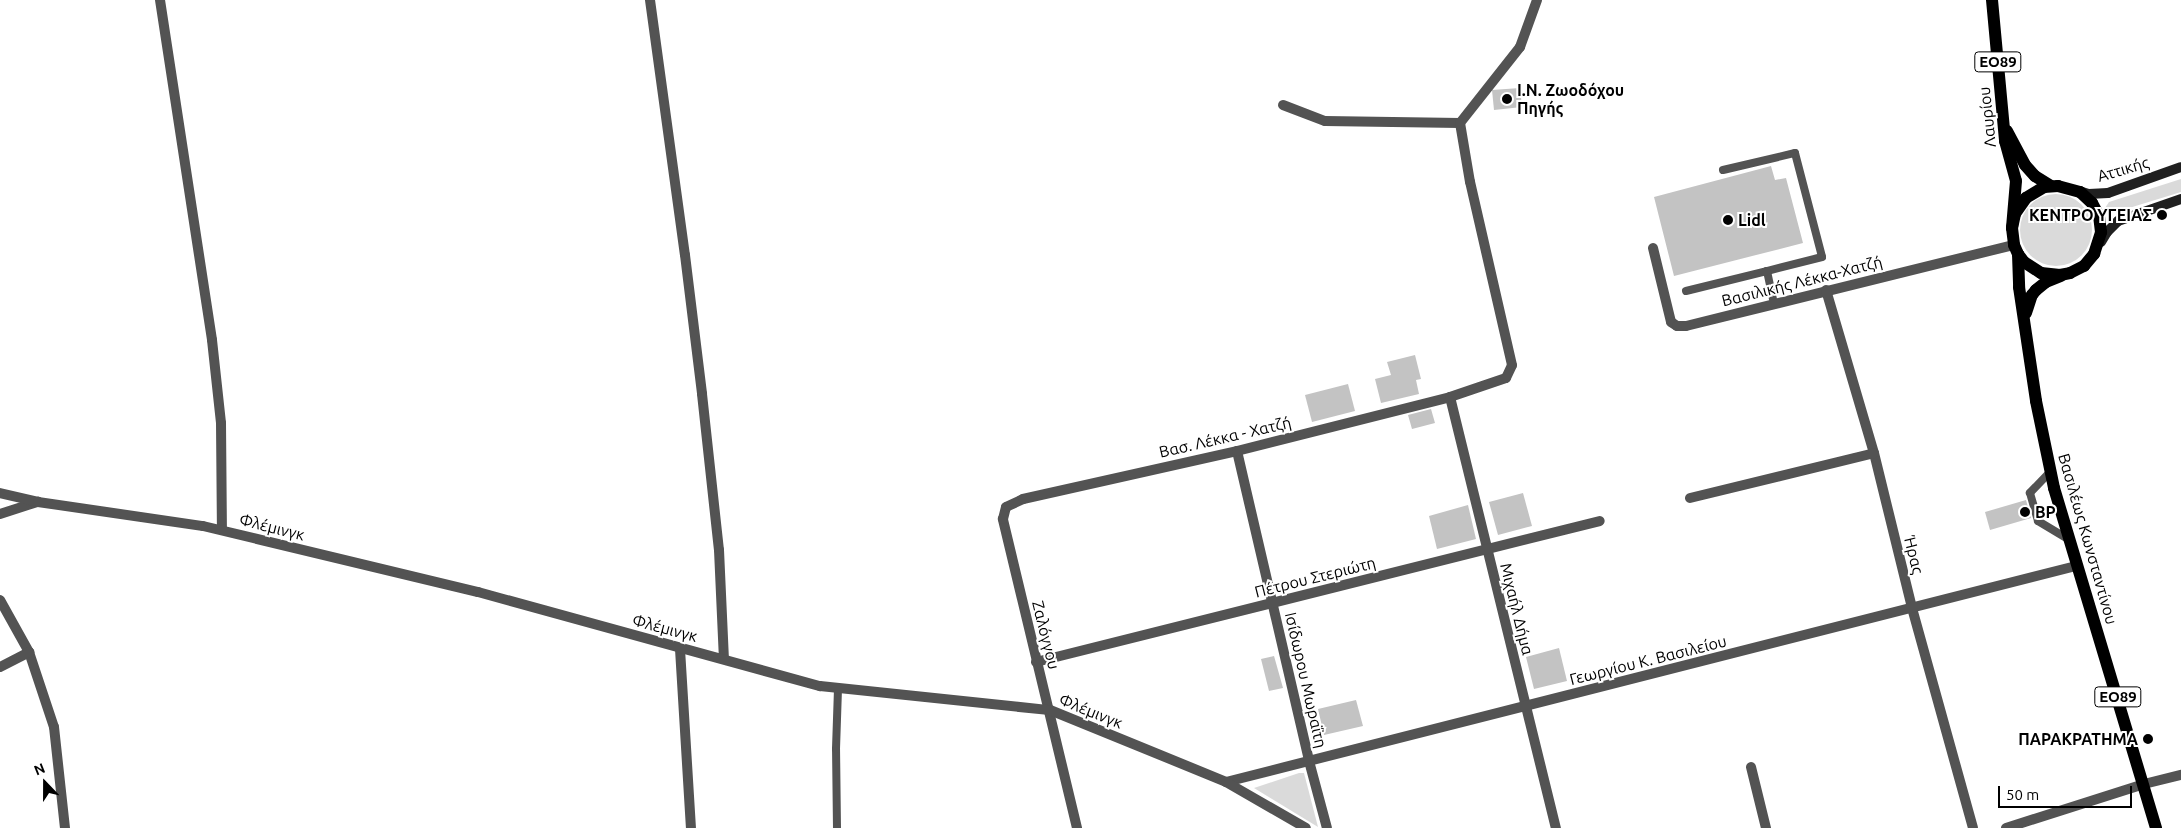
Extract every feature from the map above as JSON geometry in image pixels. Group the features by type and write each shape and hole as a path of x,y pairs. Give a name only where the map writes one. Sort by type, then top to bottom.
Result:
{"main road":[{"name":"Λαυρίου","path":"1992,0 2003,124 2007,151 2015,171 2016,181 2012,228 2016,249"},
{"name":"ΕΟ89","path":"2003,124 2025,165 2035,176 2051,186 2073,189"},
{"name":"Αττικής","path":"2073,189 2089,194 2108,193 2181,167"},
{"name":"Λαυρίου","path":"2012,228 2014,214 2026,198 2038,190 2051,186"},
{"path":"2073,189 2086,197 2099,216 2101,232 2098,247"},
{"path":"2098,247 2107,232 2118,221 2181,199"},
{"name":"ΕΟ89","path":"2024,320 2027,307 2036,290 2052,279 2084,266 2098,247"},
{"path":"2016,249 2024,262 2041,272 2060,275 2070,273"},
{"name":"Βασιλέως Κωνσταντίνου","path":"2016,249 2019,287 2036,401 2050,472 2076,566 2156,828"}],"street":[{"path":"160,0 212,340 221,423 222,530"},
{"path":"650,0 702,394 719,550 724,659"},
{"path":"1283,105 1325,121 1460,123 1520,47 1537,0"},
{"name":"Βασ. Λέκκα - Χατζή","path":"1006,507 1023,499 1237,451 1450,397 1506,378 1512,366 1470,182 1460,123"},
{"name":"Βασιλικής Λέκκα-Χατζή","path":"1653,248 1671,322 1677,326 1686,326 1826,290 2016,249"},
{"name":"Ήρας","path":"1826,290 1874,453 1912,608 1973,828"},
{"name":"Μιχαήλ Δήμα","path":"1450,397 1486,550 1556,828"},
{"name":"Ισίδωρου Μωραΐτη","path":"1237,451 1309,761 1327,828"},
{"path":"1690,498 1874,453"},
{"name":"Φλέμινγκ","path":"0,493 38,502 222,530 478,592 680,649 838,689 939,697 1050,710 1226,782 1306,828"},
{"path":"0,514 38,502"},
{"name":"Ζαλόγγου","path":"1006,507 1003,519 1077,828"},
{"name":"Πέτρου Στεριώτη","path":"1036,662 1600,521"},
{"name":"Γεωργίου Κ. Βασιλείου","path":"1226,782 2076,566"},
{"path":"0,600 29,652 54,728 64,828"},
{"path":"680,649 691,828"},
{"path":"0,667 29,652"},
{"path":"1751,767 1766,828"},
{"path":"2006,828 2144,784 2181,775"}],"lane":[{"path":"1686,291 1822,257 1795,153 1723,170"},
{"path":"1767,271 1774,304"},
{"path":"2050,472 2030,493 2038,521 2068,539"},
{"path":"837,828 836,749 838,689"}],"shaded area":[{"path":"2181,179 2181,192 2113,213 2109,213 2105,208 2109,202"},
{"path":"2063,194 2082,204 2090,216 2092,230 2090,244 2082,256 2070,264 2049,266 2030,256 2022,244 2020,223 2030,204 2042,196"},
{"path":"1304,773 1318,827 1254,788"}],"building":[{"name":"Ι.Ν. Ζωοδόχου Πηγής","path":"1520,88 1522,107 1494,110 1492,90"},
{"name":"Lidl","path":"1771,166 1775,180 1786,178 1803,243 1674,276 1654,197"},
{"path":"1415,355 1421,379 1416,380 1419,394 1381,403 1375,379 1391,375 1387,362"},
{"path":"1348,384 1355,411 1312,422 1305,395"},
{"path":"1431,409 1435,423 1412,429 1408,415"},
{"path":"1523,493 1532,526 1498,535 1489,502"},
{"path":"2026,500 2031,518 1990,530 1985,512"},
{"path":"1468,505 1476,539 1437,549 1429,516"},
{"path":"1559,648 1567,681 1534,689 1526,657"},
{"path":"1274,656 1283,688 1269,691 1261,659"},
{"path":"1356,700 1363,726 1324,735 1318,709"}],"place":[{"name":"Ι.Ν. Ζωοδόχου Πηγής","path":"1507,99"},
{"name":"ΚΕΝΤΡΟ ΥΓΕΙΑΣ","path":"2162,215"},
{"name":"Lidl","path":"1728,220"},
{"name":"BP","path":"2025,512"},
{"name":"ΠΑΡΑΚΡΑΤΗΜΑ","path":"2148,739"}]}
